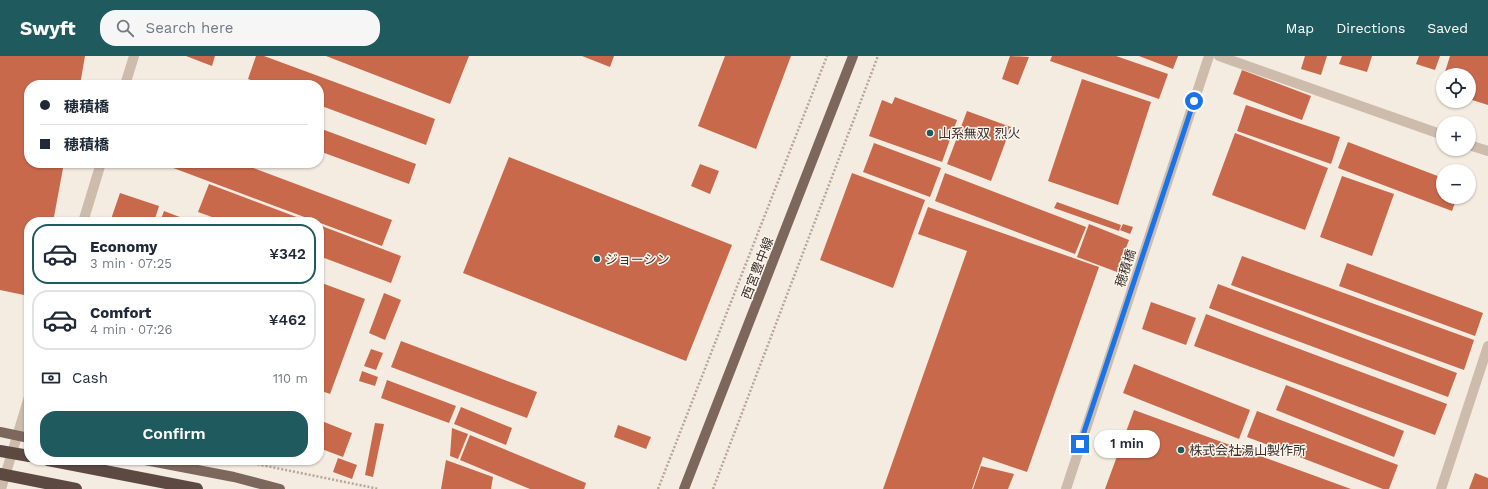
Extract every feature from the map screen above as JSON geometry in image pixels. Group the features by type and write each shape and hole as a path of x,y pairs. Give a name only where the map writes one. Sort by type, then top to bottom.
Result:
{"highway":[{"path":"0,451 24,455"},
{"path":"74,465 198,489"},
{"path":"0,474 76,489"}],"main road":[{"name":"西宮豊中線","path":"684,489 853,56"},
{"path":"0,432 24,437"},
{"path":"171,465 234,477 280,489"}],"street":[{"path":"127,80 134,56"},
{"name":"穂積橋","path":"1066,489 1209,56"},
{"path":"1219,56 1436,134"},
{"path":"1476,147 1488,151"},
{"path":"85,217 99,168"},
{"path":"1441,489 1488,346"},
{"path":"1,489 24,413"}],"path":[{"path":"658,489 827,56"},
{"path":"713,489 878,56"},
{"path":"261,465 379,489"}],"building":[{"path":"0,56 85,56 81,80 24,80 24,168 63,168 54,217 24,217 24,295 0,290"},
{"path":"186,56 215,56 212,66"},
{"path":"256,56 264,56 435,119 426,145 324,107 324,80 248,79"},
{"path":"326,56 469,56 450,104"},
{"path":"582,56 614,56 610,67"},
{"path":"725,56 791,56 756,149 698,126"},
{"path":"1010,56 1029,57 1018,85 1002,79"},
{"path":"1052,56 1116,56 1168,74 1159,99 1050,61"},
{"path":"1139,56 1178,56 1173,69"},
{"path":"1305,56 1327,56 1321,75 1301,69"},
{"path":"1342,56 1372,56 1367,72 1339,64"},
{"path":"1419,56 1440,56 1435,70 1416,64"},
{"path":"1450,56 1488,56 1488,105 1476,101 1476,68 1446,68"},
{"path":"1242,70 1311,96 1302,120 1233,94"},
{"path":"1082,79 1151,102 1118,205 1048,181"},
{"path":"895,97 957,120 942,162 869,136 882,100 892,104"},
{"path":"1246,105 1340,137 1331,164 1237,131"},
{"path":"967,111 1011,127 991,181 947,164"},
{"path":"324,130 416,164 409,184 324,153"},
{"path":"1235,133 1328,168 1305,230 1212,195"},
{"path":"1348,142 1436,175 1436,204 1454,204 1452,211 1338,168"},
{"path":"874,143 941,168 930,197 863,172"},
{"name":"ジョーシン","path":"509,157 732,245 686,361 463,273"},
{"path":"700,164 719,171 710,194 691,186"},
{"path":"173,168 253,168 392,220 382,246 324,224 324,217 304,217"},
{"path":"852,173 925,200 893,288 820,260"},
{"path":"945,173 1086,227 1075,254 935,201"},
{"path":"1342,176 1394,194 1372,256 1320,237"},
{"path":"209,184 297,217 212,217 198,212"},
{"path":"120,193 159,206 156,217 112,217"},
{"path":"1057,202 1121,225 1119,231 1054,208"},
{"path":"928,207 1099,267 1027,472 983,457 972,489 883,489 967,251 918,234"},
{"path":"164,211 180,217 162,217"},
{"path":"1089,224 1129,240 1117,272 1077,257"},
{"path":"1123,224 1133,227 1130,234 1120,230"},
{"path":"324,227 401,256 391,283 324,258"},
{"path":"1242,256 1474,340 1464,370 1231,285"},
{"path":"1347,263 1483,313 1475,336 1339,286"},
{"path":"324,284 365,299 330,394 324,392"},
{"path":"1218,284 1457,373 1448,397 1209,308"},
{"path":"384,293 401,300 385,340 369,333"},
{"path":"1151,302 1196,318 1186,345 1142,329"},
{"path":"1206,314 1447,404 1435,435 1194,346"},
{"path":"401,341 537,392 527,418 391,367"},
{"path":"371,349 383,353 376,370 364,366"},
{"path":"1134,364 1250,410 1239,439 1123,393"},
{"path":"362,371 378,377 375,386 359,381"},
{"path":"387,380 456,406 449,423 381,398"},
{"path":"1286,385 1404,431 1394,457 1276,410"},
{"path":"461,407 512,428 506,445 454,424"},
{"name":"株式会社湯山製作所","path":"1134,410 1351,489 1105,489"},
{"path":"1257,411 1398,465 1389,489 1383,489 1247,437"},
{"path":"324,422 352,433 343,457 324,450"},
{"path":"375,423 384,424 373,477 365,475"},
{"path":"618,425 651,437 646,449 614,437"},
{"path":"452,428 468,434 458,459 450,456"},
{"path":"470,435 586,483 584,489 530,489 460,460"},
{"path":"338,458 357,465 352,479 333,472"},
{"path":"446,460 493,477 491,489 441,489"},
{"path":"981,466 1014,474 1008,489 973,489"},
{"path":"1475,473 1488,478 1488,489 1469,489"}],"place":[{"name":"山系無双 烈火","path":"930,133"},
{"name":"ジョーシン","path":"597,259"},
{"name":"株式会社湯山製作所","path":"1181,450"}],"route":[{"path":"1080,444 1194,101"}]}
